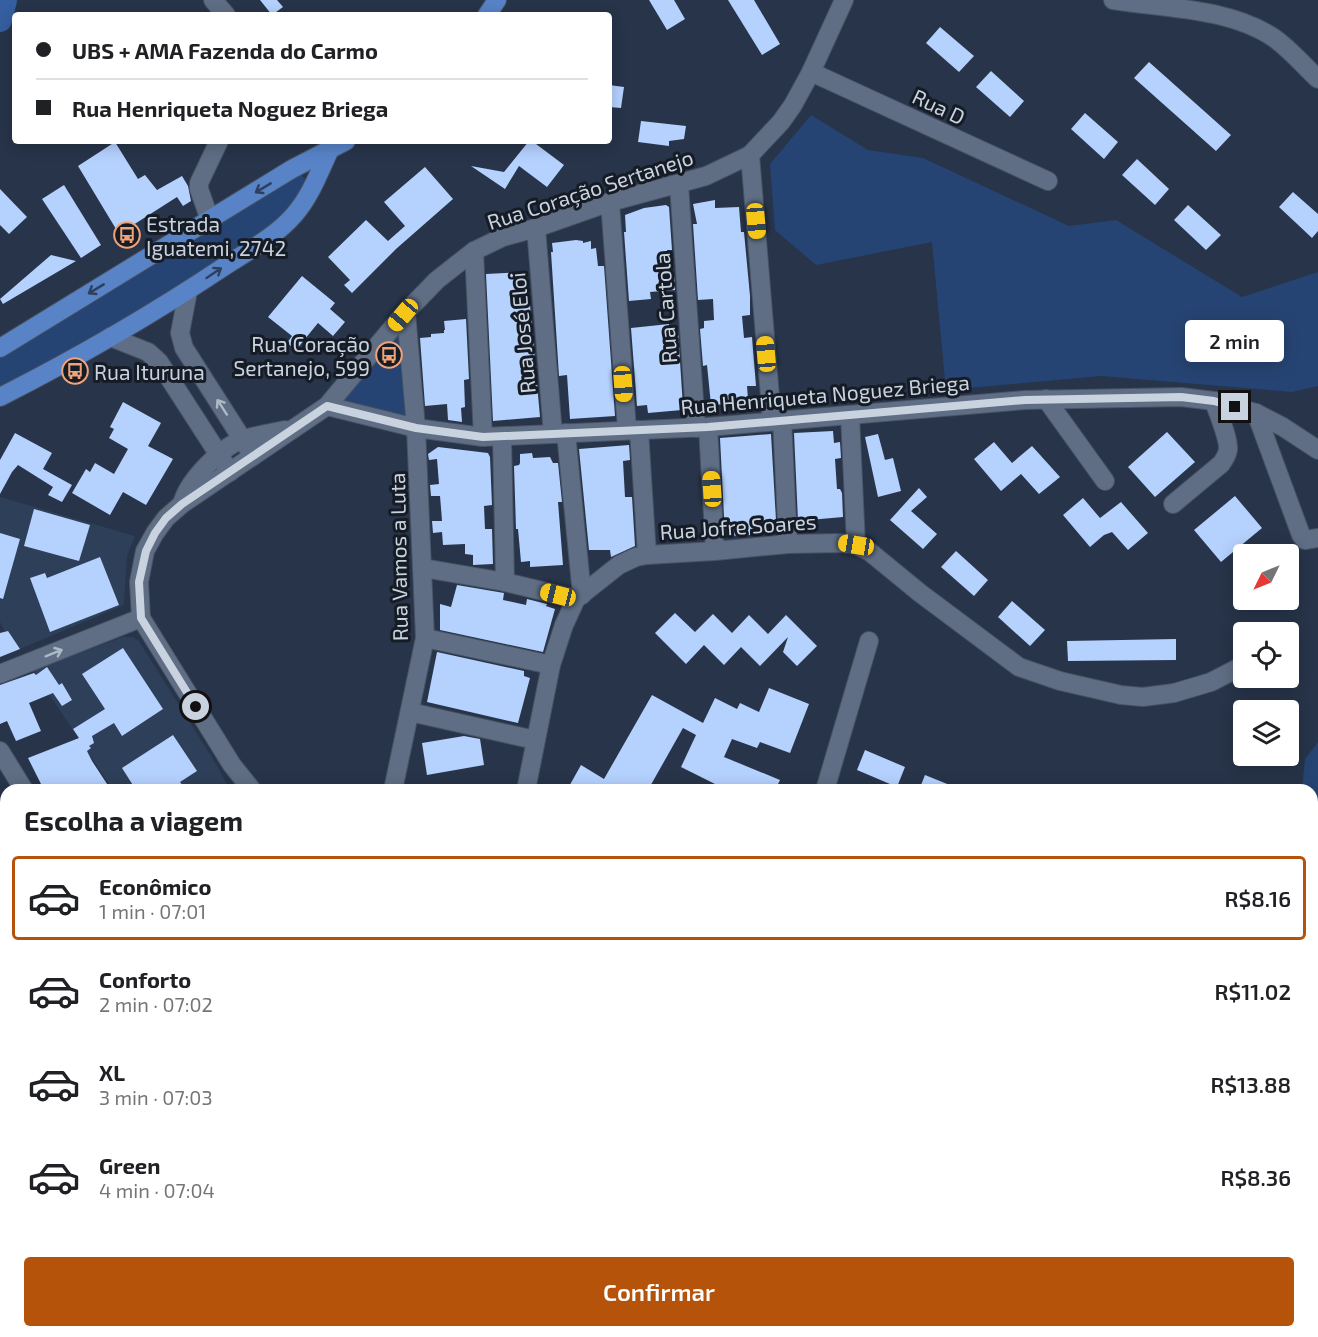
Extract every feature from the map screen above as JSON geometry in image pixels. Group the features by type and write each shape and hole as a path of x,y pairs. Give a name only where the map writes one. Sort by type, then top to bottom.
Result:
{"main road":[{"path":"0,348 338,144"},
{"path":"0,397 188,291 279,230 294,215 308,195 338,144"},
{"path":"292,170 305,179 308,195"}],"street":[{"path":"213,0 223,12"},
{"name":"Rua Coração Sertanejo","path":"141,618 139,582 146,551 166,518 182,504 327,406 406,312 437,280 474,251 504,237 610,202 706,177 750,155 781,122 811,72 844,0"},
{"path":"1113,0 1215,15 1255,28 1274,39 1318,79"},
{"name":"Rua D","path":"811,72 1048,182"},
{"path":"210,220 199,183 218,144"},
{"path":"750,155 788,544"},
{"name":"Rua Cartola","path":"679,185 716,551"},
{"path":"610,202 647,555"},
{"name":"Rua José Eloi","path":"536,228 579,597"},
{"path":"474,251 483,437"},
{"path":"188,291 180,333 184,348 253,456"},
{"name":"Rua Vamos a Luta","path":"394,784 425,638 416,428 406,312"},
{"path":"110,337 148,352 159,363 230,472"},
{"path":"159,363 165,350 174,346 184,348"},
{"name":"Rua Henriqueta Noguez Briega","path":"327,406 416,428 483,437 702,427 1046,399 1181,397 1214,401 1256,413 1283,427 1318,450"},
{"path":"1046,399 1105,481"},
{"path":"1173,504 1221,464 1225,458 1227,444 1214,401"},
{"path":"1256,413 1299,533 1305,540 1318,538"},
{"path":"850,415 856,545"},
{"name":"Rua Coração Sertanejo","path":"182,504 189,486 219,454 242,439 296,428"},
{"path":"502,436 505,582"},
{"name":"Rua Jofre Soares","path":"527,784 551,665 564,625 579,597 619,565 636,557 647,555 788,544 856,545 870,552 1007,659 1032,673 1097,690 1143,697 1174,693 1211,682 1233,670"},
{"path":"423,568 579,597"},
{"path":"0,674 141,618 232,765 241,784"},
{"path":"425,638 551,665"},
{"path":"827,784 869,641"},
{"path":"410,712 535,740"},
{"path":"0,751 20,784"},
{"path":"232,765 247,784"}],"shaded area":[{"path":"811,115 868,150 923,158 1069,226 1116,220 1242,297 1318,272 1318,386 1292,392 1101,376 946,390 932,242 816,265 775,230 770,164"},
{"path":"298,172 307,185 294,215 0,397 0,348"},
{"path":"405,314 415,427 329,404"},
{"path":"0,497 135,536 127,556 124,605 20,649 8,632 5,632 0,622"},
{"path":"123,637 133,637 139,641 227,784 109,784 33,670"},
{"path":"1318,742 1318,784 1303,784 1305,759"}],"building":[{"path":"260,0 277,0 283,7 276,12 270,12"},
{"path":"649,0 674,0 685,19 667,30"},
{"path":"728,0 754,0 780,44 762,55"},
{"path":"940,27 974,56 959,72 926,43"},
{"path":"1149,62 1231,135 1216,151 1134,78"},
{"path":"991,71 1024,101 1010,117 976,87"},
{"path":"612,85 624,87 621,108 612,107"},
{"path":"1085,113 1118,142 1104,159 1071,129"},
{"path":"641,121 686,126 684,139 669,141 669,146 638,142"},
{"path":"112,144 116,144 138,179 145,175 157,190 182,176 188,186 191,201 183,206 177,197 119,234 78,166"},
{"path":"527,144 536,144 564,165 547,187 519,166 505,189 471,166 504,172"},
{"path":"1137,159 1169,189 1155,205 1122,175"},
{"path":"425,167 453,199 396,249 352,293 344,285 350,280 328,257 366,220 388,241 405,226 384,202"},
{"path":"64,185 101,245 81,258 42,199"},
{"path":"0,189 27,217 9,234 0,225"},
{"path":"1293,192 1318,214 1318,231 1312,238 1279,207"},
{"path":"715,200 715,208 739,207 741,232 744,232 750,296 750,315 742,316 744,338 752,337 756,386 747,386 748,399 729,401 730,404 711,405 707,365 703,366 700,329 704,328 704,321 714,320 713,299 698,300 693,224 697,224 693,204"},
{"path":"666,205 669,207 672,250 667,250 669,274 674,274 675,290 650,292 651,299 629,301 625,215 644,208"},
{"path":"1188,205 1221,235 1206,250 1174,220"},
{"path":"583,241 583,243 591,241 591,249 596,248 598,266 604,266 615,416 570,419 567,375 559,376 552,243"},
{"path":"51,255 76,261 3,304 0,299"},
{"path":"527,272 540,417 493,421 486,274"},
{"path":"302,276 335,303 330,309 345,322 333,336 318,323 296,350 287,343 292,336 268,317"},
{"path":"466,319 469,379 464,380 465,407 461,408 462,422 448,420 447,404 425,406 420,338 444,333 444,321"},
{"path":"669,324 669,332 678,331 683,407 682,410 648,413 647,405 637,406 631,328"},
{"path":"123,402 161,423 148,446 173,459 146,505 123,492 110,515 72,493 86,469 90,472 95,463 114,474 128,449 109,438 114,429 110,427"},
{"path":"833,431 834,443 840,442 841,458 835,459 837,489 840,489 842,493 843,517 798,521 794,433"},
{"path":"1167,432 1195,462 1155,497 1128,467"},
{"path":"15,433 52,453 43,469 72,485 62,502 48,495 53,487 18,465 0,494 0,460"},
{"path":"771,434 776,520 769,521 769,527 750,529 750,535 725,536 720,438"},
{"path":"878,434 885,460 893,458 901,491 878,497 865,437"},
{"path":"994,442 1012,463 1032,446 1060,477 1039,494 1021,474 1001,491 974,459"},
{"path":"629,445 630,460 623,461 625,497 632,497 635,546 611,557 610,550 589,550 579,449"},
{"path":"438,447 488,453 490,457 492,505 484,506 485,529 492,529 493,564 473,565 473,555 465,554 465,544 443,545 442,532 433,533 432,521 442,521 440,496 431,496 430,485 439,484 437,459 429,460 428,454"},
{"path":"532,453 533,458 550,457 553,463 558,463 562,502 558,502 563,565 530,567 530,561 521,562 518,529 516,529 514,466 520,463 520,454"},
{"path":"919,488 927,497 911,511 937,534 923,549 890,520"},
{"path":"1235,496 1262,528 1243,544 1233,544 1233,552 1221,562 1194,530"},
{"path":"1083,498 1100,518 1121,502 1148,533 1128,550 1112,532 1104,535 1090,547 1063,515"},
{"path":"34,509 90,525 79,561 24,546"},
{"path":"0,533 20,539 3,599 0,598"},
{"path":"956,551 988,580 974,596 941,567"},
{"path":"100,557 119,605 50,632 30,578 45,573 47,578"},
{"path":"457,585 504,593 503,600 526,605 527,599 547,604 546,606 555,609 543,652 440,630 440,604 451,607"},
{"path":"1012,601 1045,630 1030,646 998,617"},
{"path":"675,613 695,632 713,614 732,633 749,615 768,634 786,615 817,646 797,666 783,652 788,637 760,666 741,647 724,665 704,645 686,664 655,633"},
{"path":"8,631 20,649 0,657 0,633"},
{"path":"1176,639 1176,660 1068,661 1067,641"},
{"path":"123,648 163,709 122,736 114,723 92,736 94,743 87,751 107,784 41,784 28,758 79,738 73,729 105,709 82,674"},
{"path":"437,652 524,671 524,676 530,678 518,723 427,702"},
{"path":"47,667 59,685 62,683 72,700 62,706 53,693 29,703 41,731 16,741 7,721 0,724 0,685 34,673 36,675"},
{"path":"769,688 809,704 790,753 760,742 757,748 732,739 724,757 780,780 778,784 715,784 681,767 696,735 683,728 651,784 570,784 581,765 604,779 652,695 703,723 715,698 737,709 740,703 759,712"},
{"path":"173,735 197,771 180,782 182,784 132,784 122,768"},
{"path":"464,736 480,739 484,765 427,775 422,743"},
{"path":"865,750 905,767 898,784 890,784 857,770"},
{"path":"925,775 947,784 921,784"}],"waterway":[{"path":"0,20 5,0"}],"place":[{"name":"Estrada Iguatemi, 2742","path":"127,235"},
{"name":"Rua Coração Sertanejo, 599","path":"389,355"},
{"name":"Rua Ituruna","path":"75,371"}],"route":[{"path":"196,707 141,618 139,582 146,551 166,518 182,504 327,406 416,428 483,437 708,427 1025,400 1181,397 1214,401 1235,407"}]}
